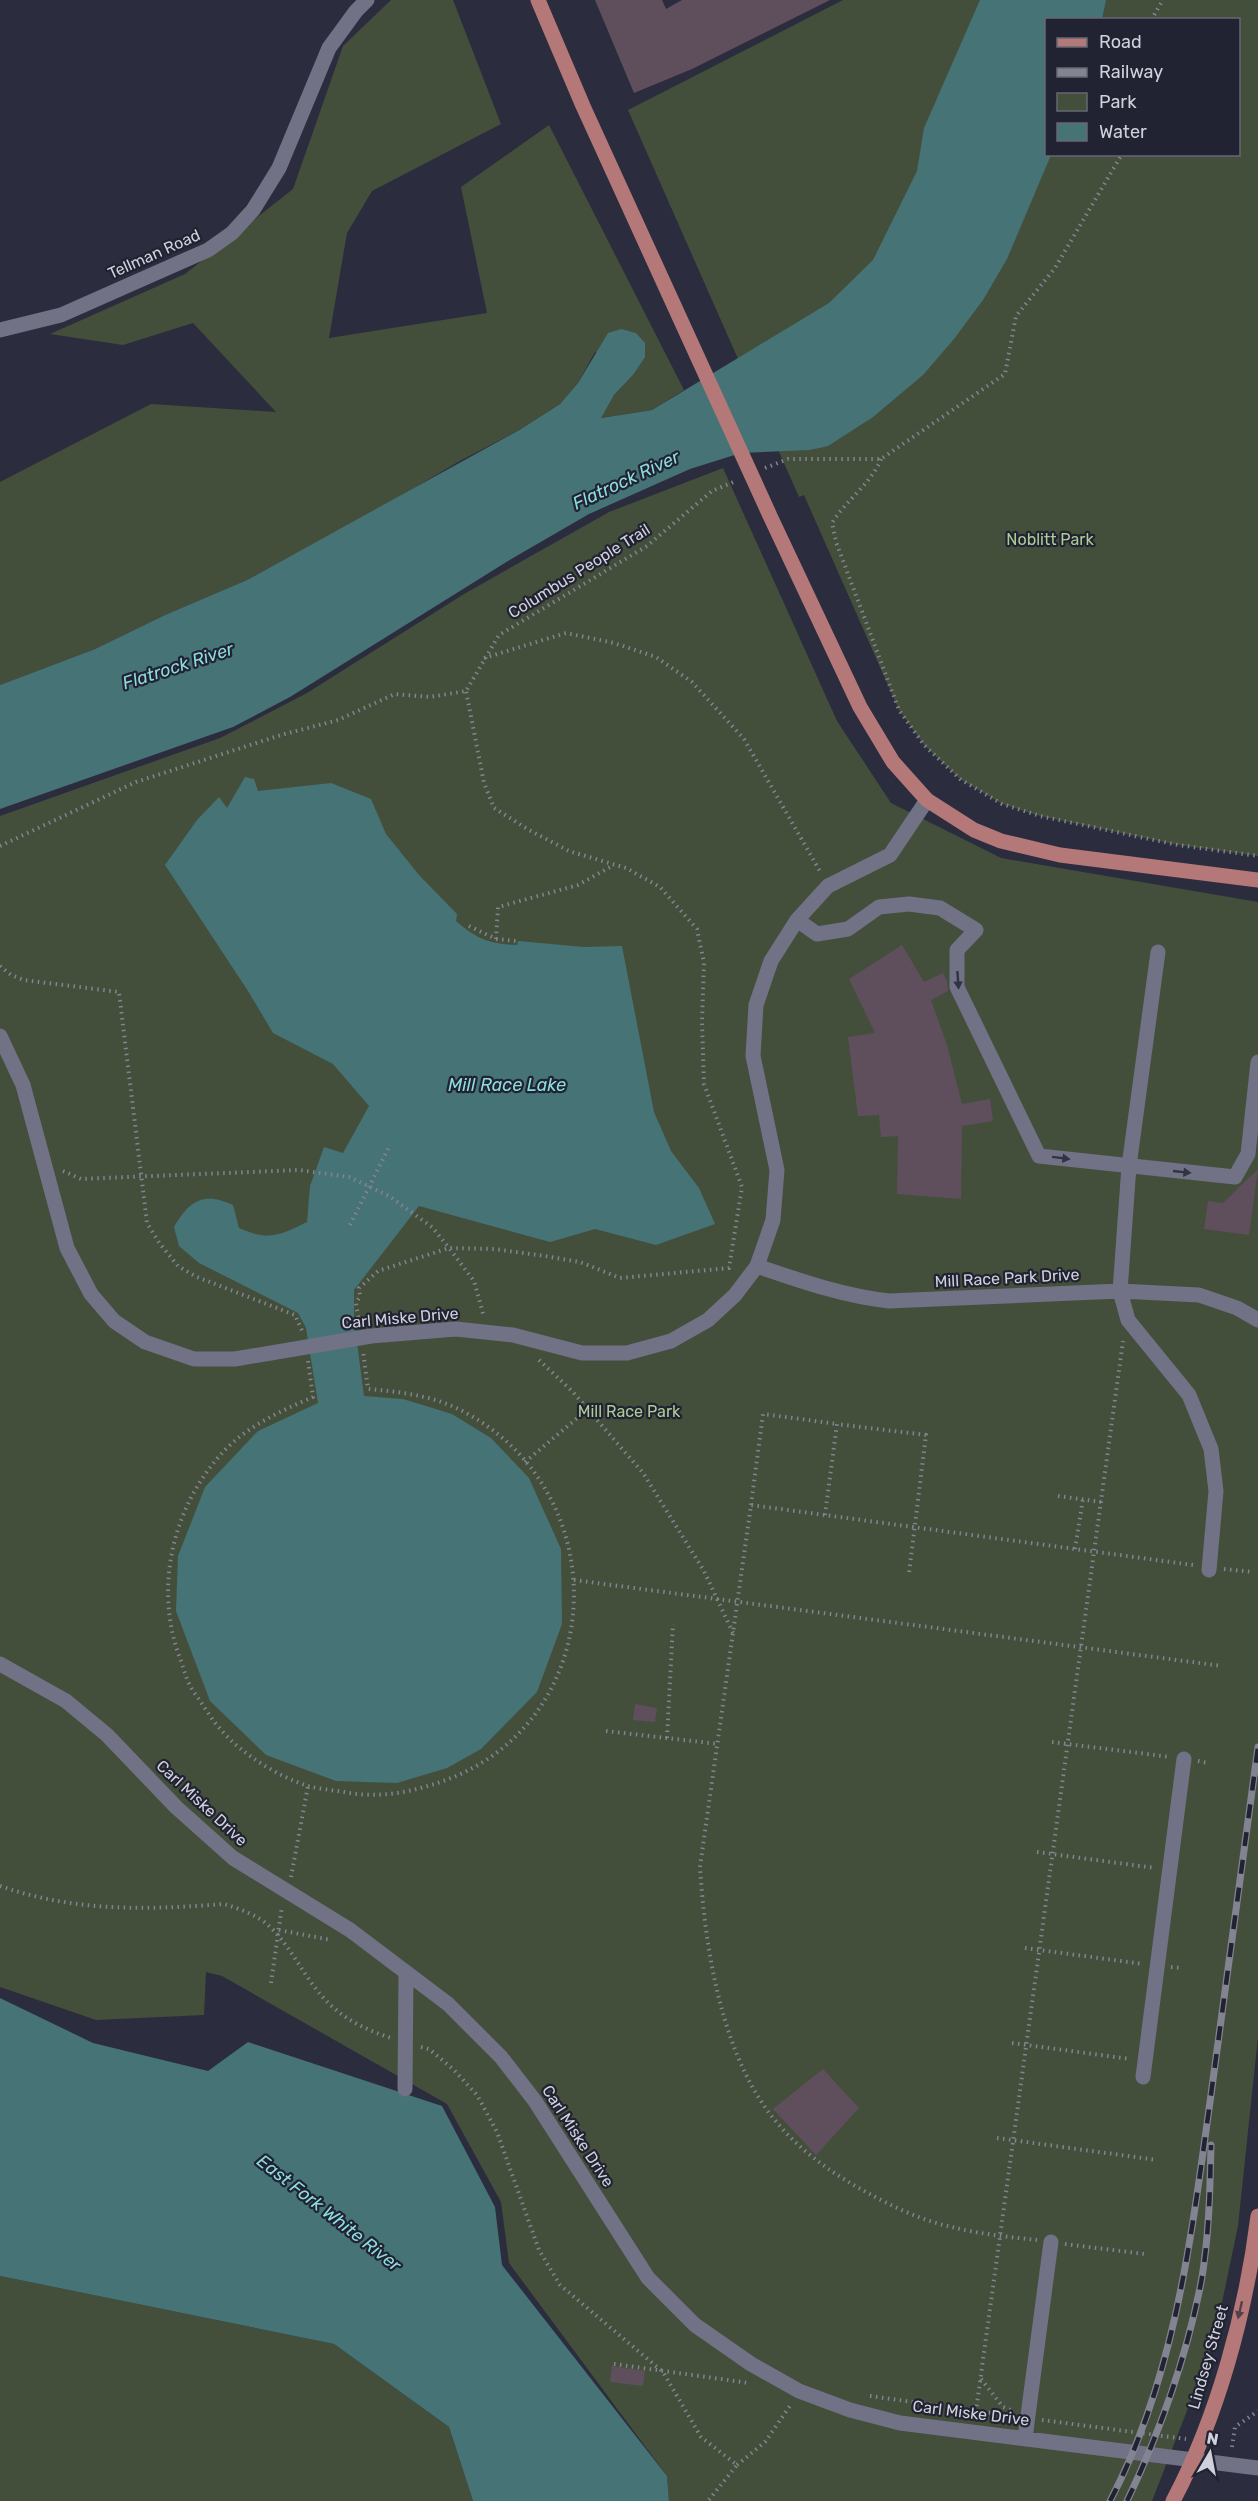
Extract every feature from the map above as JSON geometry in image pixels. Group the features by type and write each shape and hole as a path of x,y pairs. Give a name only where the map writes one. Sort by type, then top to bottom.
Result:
{"main road":[{"path":"538,0 583,106 771,518 860,707 893,762 927,800 974,830 1001,841 1029,849 1258,880"},
{"name":"Lindsey Street","path":"1173,2501 1194,2461 1233,2339 1256,2253 1258,2216"}],"street":[{"name":"Tellman Road","path":"0,330 61,315 208,250 232,233 253,210 279,168 329,48 367,0"},
{"name":"Carl Miske Drive","path":"0,1036 23,1086 67,1248 91,1294 114,1321 145,1342 194,1359 235,1359 276,1351 456,1329 513,1335 582,1353 627,1353 671,1341 708,1320 735,1295 757,1266 772,1221 777,1170 753,1056 756,1005 771,961 797,920 828,886 890,855 927,800"},
{"path":"797,920 818,934 849,929 879,907 909,904 940,908 976,930 957,950 957,987 1039,1156 1235,1177 1248,1154 1258,1062"},
{"path":"1158,952 1129,1166 1120,1291 1128,1320 1189,1395 1211,1449 1216,1491 1209,1568"},
{"name":"Mill Race Park Drive","path":"757,1266 818,1287 860,1298 889,1301 1120,1291 1199,1295 1237,1308 1258,1320"},
{"name":"Carl Miske Drive","path":"0,1664 66,1701 99,1728 176,1807 233,1858 350,1930 448,2004 501,2057 535,2101 648,2278 695,2325 751,2364 799,2391 850,2410 900,2422 1258,2469"},
{"path":"1144,2069 1184,1759"},
{"path":"405,2089 406,1973"},
{"path":"1024,2438 1051,2242"}],"path":[{"path":"1152,18 1163,0"},
{"path":"755,472 788,459 881,459 1005,374 1016,316 1055,268 1121,156"},
{"path":"881,459 877,470 840,510 832,523 836,542 899,710 924,745 960,779 1002,804 1040,816 1117,833 1178,845 1258,856"},
{"name":"Columbus People Trail","path":"466,691 499,635 647,546 712,491 744,477"},
{"path":"484,658 566,633 614,642 656,657 692,682 744,739 828,886"},
{"path":"0,846 136,782 281,735 338,720 395,694 430,697 466,691 484,783 494,808 569,851 626,868 660,887 697,929 704,963 702,1022 704,1084 742,1187 729,1268 620,1278 580,1262 494,1249 449,1248 378,1271 359,1288 360,1296 356,1303 359,1325"},
{"path":"496,939 498,907 578,885 615,865"},
{"path":"469,926 496,939 516,941"},
{"path":"0,966 11,975 24,980 120,992 147,1222 160,1244 178,1266 197,1278 295,1315 305,1342"},
{"path":"350,1225 389,1147"},
{"path":"44,1162 81,1179 299,1170 349,1177 389,1196 432,1227 474,1281 488,1332"},
{"path":"974,2432 1079,1648 1123,1341 1119,1335"},
{"path":"307,1351 313,1397 266,1418 225,1450 194,1491 174,1538 167,1589 172,1641 191,1689 221,1731 261,1764 308,1786 362,1796 417,1791 468,1772 513,1740 547,1697 568,1647 576,1593 568,1538 546,1488 512,1445 468,1413 416,1394 368,1389 366,1341"},
{"path":"538,1359 588,1409 643,1473 704,1571 733,1635"},
{"path":"525,1462 588,1409"},
{"path":"909,1573 926,1435 763,1414 700,1867 703,1921 713,1976 729,2032 748,2076 767,2110 801,2147 838,2177 891,2206 951,2227 1145,2254"},
{"path":"825,1515 837,1424"},
{"path":"1058,1496 1101,1502"},
{"path":"1076,1549 1083,1499"},
{"path":"751,1505 1209,1568 1253,1572"},
{"path":"574,1580 1222,1666"},
{"path":"668,1738 673,1623"},
{"path":"606,1731 718,1744"},
{"path":"1052,1742 1208,1763"},
{"path":"1037,1852 1170,1870"},
{"path":"0,1886 31,1897 105,1908 224,1904 241,1909 263,1922 333,2008 362,2028 429,2049 453,2069 477,2095 497,2132 539,2250 560,2285 663,2372 701,2437 736,2465 708,2501"},
{"path":"279,1930 338,1941"},
{"path":"1025,1948 1181,1968"},
{"path":"1012,2043 1144,2069"},
{"path":"997,2138 1157,2160"},
{"path":"614,2364 753,2383"},
{"path":"981,2378 1003,2407 1027,2418"},
{"path":"1232,2447 1235,2427 1258,2411"}],"green space":[{"path":"391,0 453,0 501,124 372,191 347,233 329,338 487,313 461,187 549,125 684,390 652,410 600,418 614,395 633,375 595,352 578,383 560,404 521,429 247,580 165,615 95,649 0,685 0,482 151,404 276,412 193,323 123,345 50,334 185,274 293,189 343,46"},
{"name":"Noblitt Park","path":"843,0 1258,0 1258,856 1178,845 1040,816 1002,804 960,779 924,745 899,710 804,495 799,497 628,110"},
{"name":"Mill Race Park","path":"723,468 837,721 891,803 1001,858 1258,902 1258,2037 1238,2226 1214,2341 1152,2501 669,2501 667,2476 509,2263 501,2202 447,2104 222,1976 206,1972 204,2015 96,2020 0,1987 0,816 220,738 307,693 464,594 609,512"},
{"path":"0,2276 334,2344 449,2427 473,2501 0,2501"}],"water":[{"name":"Flatrock River","path":"980,0 1106,0 1102,18 1045,18 1045,156 1051,156 1007,259 983,300 954,339 923,375 873,417 828,446 810,450 741,453 690,469 589,514 513,558 290,697 233,727 0,809 0,685 95,649 165,615 247,580 521,429 560,404 578,383 608,333 621,329 636,333 645,343 645,357 633,375 614,395 601,418 652,410 829,303 873,260 917,171 924,128"},
{"name":"Mill Race Lake","path":"245,777 254,779 258,791 331,783 371,799 386,834 419,875 457,914 456,921 484,939 517,945 518,941 584,947 622,946 654,1112 671,1151 699,1188 715,1224 656,1245 595,1229 550,1242 419,1206 354,1290 354,1320 364,1396 403,1399 452,1414 491,1438 529,1478 561,1549 562,1624 537,1692 481,1749 447,1768 397,1783 336,1781 266,1755 210,1701 176,1611 178,1556 205,1487 258,1431 318,1403 306,1328 298,1313 199,1263 179,1246 174,1227 191,1205 205,1199 233,1205 239,1228 258,1235 281,1233 307,1222 310,1186 324,1147 343,1153 369,1106 333,1064 273,1033 165,865 197,820 219,797 227,808"},
{"name":"East Fork White River","path":"0,1998 93,2043 208,2071 248,2042 442,2106 495,2207 502,2265 667,2476 669,2501 473,2501 449,2427 334,2344 0,2276"}],"building":[{"path":"595,0 662,0 666,9 682,0 830,0 692,69 634,93"},
{"path":"902,945 924,982 943,973 947,981 948,991 931,1000 947,1045 962,1104 990,1099 993,1121 962,1126 961,1199 897,1194 898,1136 881,1137 879,1115 858,1116 848,1037 875,1033 849,979"},
{"path":"1258,1169 1249,1235 1204,1229 1208,1201 1223,1203"},
{"path":"635,1704 657,1708 655,1722 633,1720"},
{"path":"823,2069 859,2108 816,2155 773,2109"},
{"path":"612,2366 645,2371 643,2386 610,2382"}],"railway":[{"path":"1110,2501 1132,2454 1150,2406 1165,2356 1187,2256 1196,2205 1258,1747"},
{"path":"1127,2501 1171,2394 1195,2311 1206,2249 1211,2145"}]}
